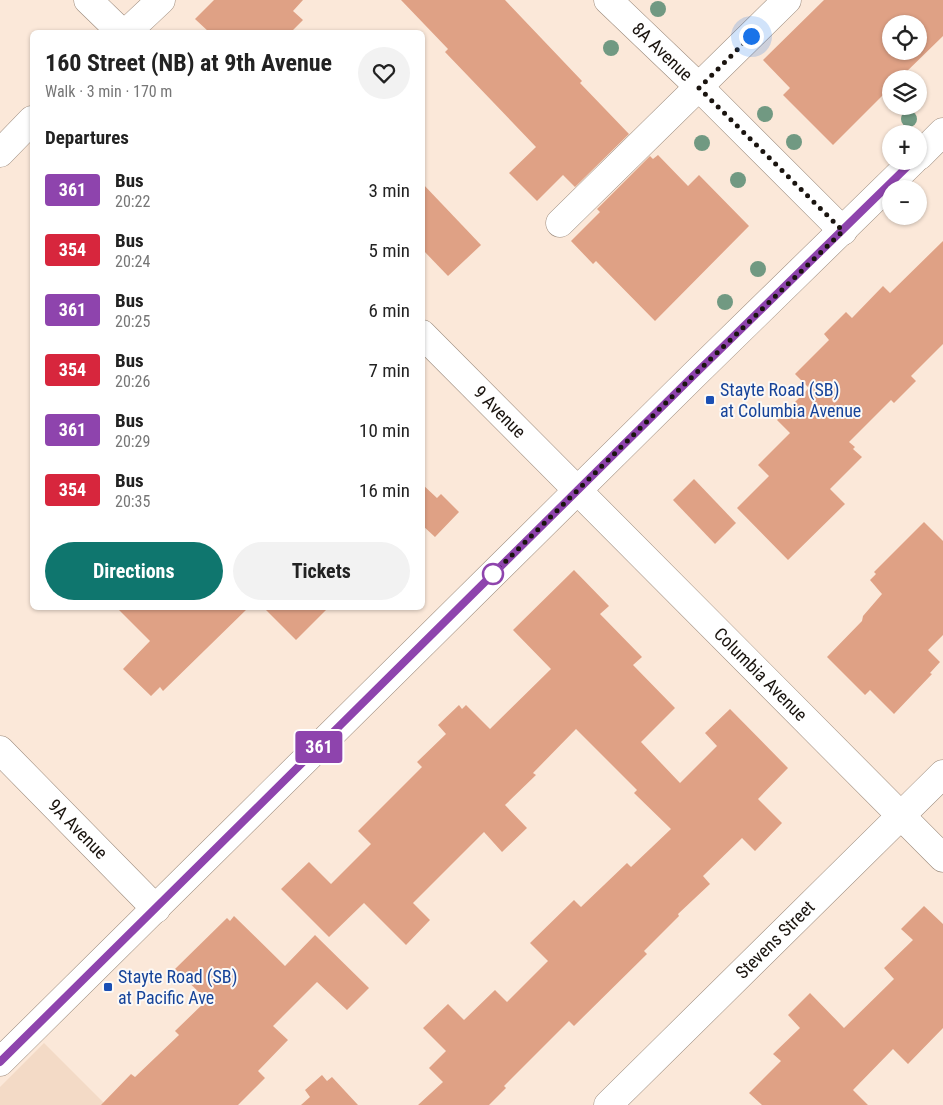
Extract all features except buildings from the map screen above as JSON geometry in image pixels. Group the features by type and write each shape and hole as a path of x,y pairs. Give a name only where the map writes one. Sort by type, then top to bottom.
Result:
{"street":[{"path":"88,0 119,30"},
{"path":"129,30 161,0"},
{"name":"8A Avenue","path":"608,0 843,231"},
{"path":"560,223 787,0"},
{"path":"0,152 30,122"},
{"path":"927,148 943,132"},
{"path":"0,1062 694,375 904,170"},
{"name":"9 Avenue","path":"425,337 578,490"},
{"name":"Columbia Avenue","path":"578,490 943,858"},
{"name":"9A Avenue","path":"0,750 156,909"},
{"name":"Stevens Street","path":"608,1105 943,774"}],"shaded area":[{"path":"44,1043 106,1105 0,1105 0,1087"}],"bus line":[{"name":"361","path":"0,1062 694,375 904,170"}],"place":[{"name":"Stayte Road (SB) at Columbia Avenue","path":"710,400"},
{"name":"Stayte Road (SB) at Pacific Ave","path":"108,987"}],"route":[{"path":"493,574 843,231 699,88 751,36"}]}
